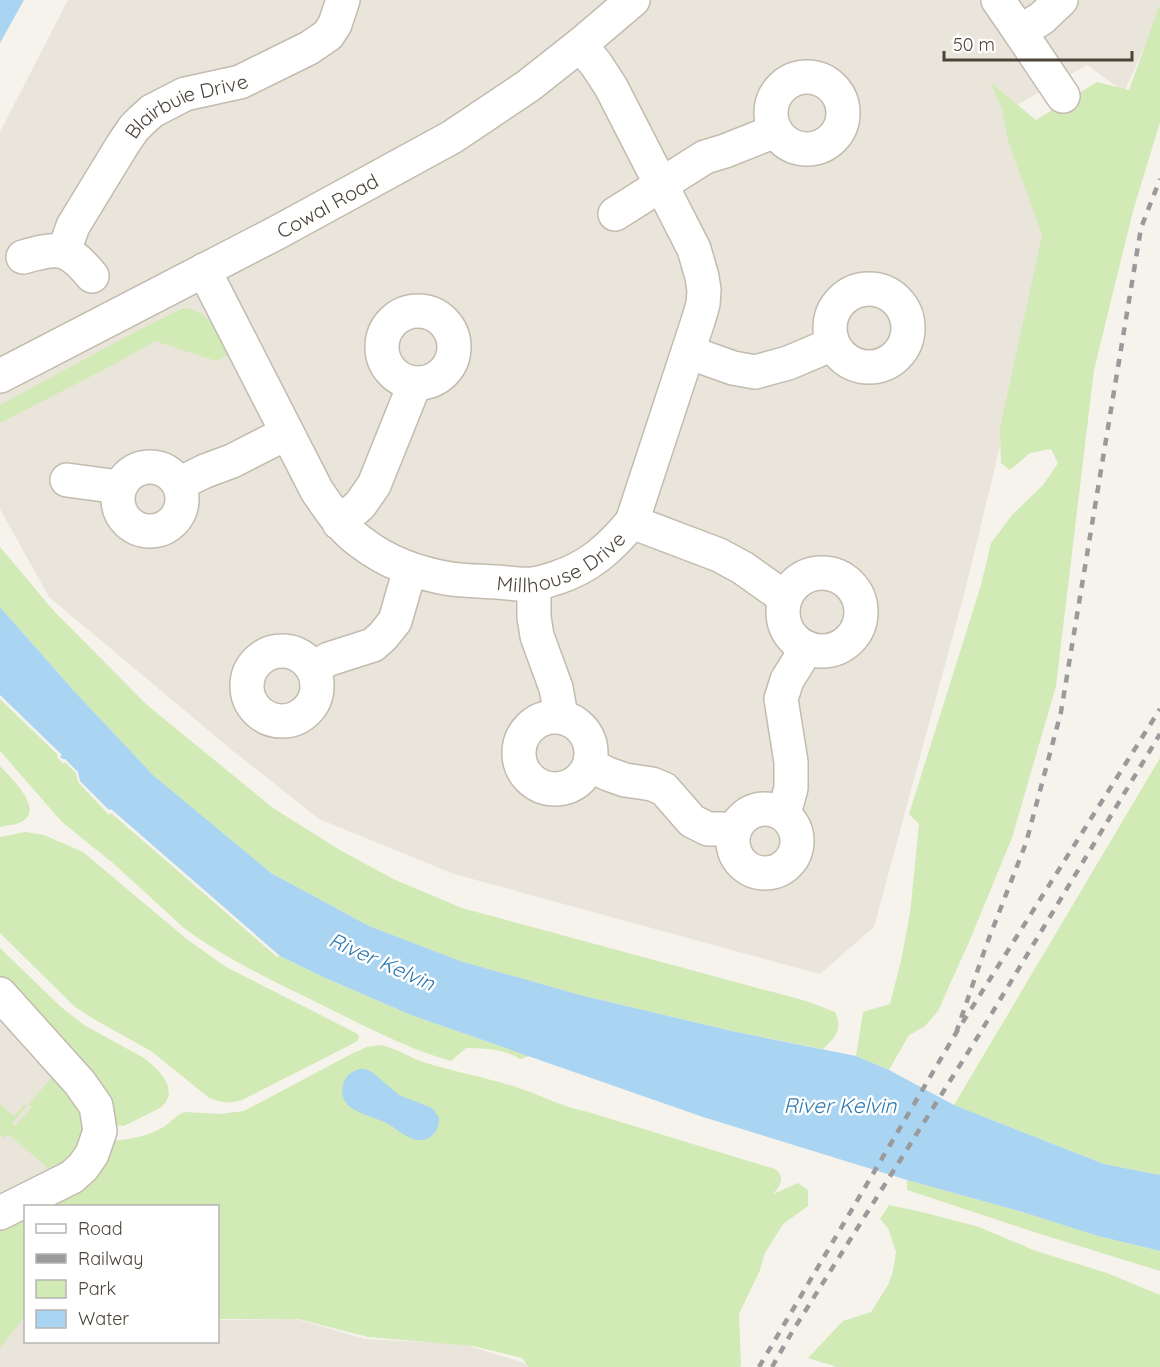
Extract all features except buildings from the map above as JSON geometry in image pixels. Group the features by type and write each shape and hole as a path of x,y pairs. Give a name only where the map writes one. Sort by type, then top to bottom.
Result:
{"street":[{"name":"Blairbuie Drive","path":"64,251 73,226 123,144 134,128 152,111 185,94 240,82 309,48 328,35 335,24 343,0"},
{"name":"Cowal Road","path":"0,376 452,137 528,86 633,0"},
{"path":"998,0 1064,96"},
{"path":"1020,32 1042,18 1061,0"},
{"name":"Millhouse Drive","path":"204,270 317,491 339,523 362,544 410,569 451,579 534,584 576,570 597,558 616,542 632,522 703,304 704,290 694,249 612,87 580,45"},
{"path":"615,213 705,158 775,131"},
{"path":"22,257 51,250 64,251 75,257 92,276"},
{"path":"688,352 733,368 755,372 788,363 833,344"},
{"path":"339,523 360,505 374,485 415,383"},
{"path":"179,484 232,461 287,433"},
{"path":"156,466 170,472 179,484 183,497 181,510 174,521 163,529 150,531 137,529 126,521 119,511 117,499 119,487 128,475 141,467 156,466"},
{"path":"67,480 119,487"},
{"path":"632,522 719,555 743,568 785,598"},
{"path":"313,668 329,659 372,645 383,636 395,621 410,569"},
{"path":"825,572 842,577 854,588 861,604 861,621 853,636 840,647 824,651 807,648 795,639 786,627 783,613 785,598 795,584 808,575 825,572"},
{"path":"534,584 534,617 537,636 556,688 561,716"},
{"path":"784,814 791,788 791,762 781,699 787,680 807,648"},
{"path":"561,716 576,722 587,734 592,749 590,765 582,778 570,786 555,789 540,786 528,777 520,764 519,749 523,735 533,724 546,717 561,716"},
{"path":"590,765 625,780 652,784 664,789 692,821 708,829 734,829"},
{"path":"756,809 771,809 784,814 792,823 797,834 797,846 793,857 775,872 763,874 751,871 735,854 732,842 734,829 743,817 756,809"},
{"path":"0,994 80,1083 96,1106 100,1131 92,1154 72,1177 0,1213"}],"shaded area":[{"path":"68,0 1160,0 1160,12 1124,92 1087,65 1017,105 1051,235 966,587 874,927 820,974 454,874 319,819 233,751 49,597 0,509 0,132"},
{"path":"0,1008 88,1114 80,1155 0,1203"},
{"path":"296,1319 365,1339 463,1344 537,1367 0,1367 0,1344 20,1320 24,1320 24,1343 219,1343 219,1320"}],"green space":[{"path":"1160,4 1160,122 1133,211 1094,370 1056,686 1012,838 969,942 938,1011 924,1027 909,1035 889,1070 856,1056 863,1012 890,1004 901,961 910,913 919,824 909,814 981,585 991,543 1012,515 1043,485 1058,463 1051,449 1030,453 1010,470 1001,463 1000,428 1042,235 1008,141 1002,109 990,82 1036,120 1097,82 1129,90"},
{"path":"183,308 201,313 207,318 227,355 216,361 155,341 0,423 0,405"},
{"path":"0,547 53,610 147,705 273,808 340,850 393,879 462,908 806,1001 835,1012 838,1028 835,1037 823,1049 736,1032 580,995 459,961 369,926 271,873 154,776 74,691 0,607"},
{"path":"0,699 58,755 57,757 63,764 65,762 76,773 78,782 109,815 111,813 277,957 280,956 411,1015 529,1056 520,1059 501,1051 466,1048 451,1061 417,1050 285,987 233,960 200,939 184,928 114,864 62,822 0,751"},
{"path":"1160,758 1160,1175 1104,1164 954,1105"},
{"path":"0,766 23,793 30,808 23,821 0,827"},
{"path":"25,832 44,835 83,852 188,940 226,967 356,1033 359,1038 356,1042 242,1100 225,1102 208,1097 151,1051 75,1007 0,933 0,837"},
{"path":"0,948 61,1007 84,1025 144,1058 157,1069 168,1086 169,1095 166,1102 160,1108 124,1126 110,1124 0,981"},
{"path":"385,1046 423,1062 510,1085 571,1107 775,1169 781,1178 780,1185 773,1194 798,1183 808,1190 808,1206 783,1224 765,1253 760,1270 739,1314 740,1367 529,1367 522,1358 473,1346 368,1337 298,1319 219,1319 219,1205 41,1205 110,1141 150,1134 185,1112 220,1114 244,1111 367,1047"},
{"path":"52,1077 76,1105 83,1127 81,1139 73,1154 49,1169 8,1134 4,1138 0,1135 0,1104 14,1116 25,1104 27,1106 12,1123 15,1126 32,1107 28,1105"},
{"path":"907,1180 1098,1236 1160,1251 1160,1271 907,1190"},
{"path":"889,1205 979,1227 1036,1251 1107,1273 1160,1295 1160,1367 837,1367 808,1358 843,1321 871,1312 888,1285 896,1252 888,1228 880,1219"},
{"path":"24,1215 24,1319 0,1348 1,1235 0,1228"}],"water":[{"path":"0,0 24,0 0,43"},
{"name":"River Kelvin","path":"0,607 74,691 154,776 271,873 369,926 460,961 580,995 736,1032 856,1056 889,1070 954,1105 1104,1164 1160,1175 1160,1251 1098,1236 907,1180 703,1117 411,1015 280,956 111,809 109,810 80,781 78,772 60,757 62,755 0,695"},
{"path":"359,1069 372,1072 399,1095 432,1108 439,1117 434,1133 424,1140 412,1139 384,1122 362,1114 349,1106 342,1094 343,1085 349,1075"}],"railway":[{"path":"956,1033 986,946 1026,843 1061,712 1141,228 1160,179"},
{"path":"759,1367 956,1033 1160,709"},
{"path":"772,1367 977,1038 1160,734"}]}
